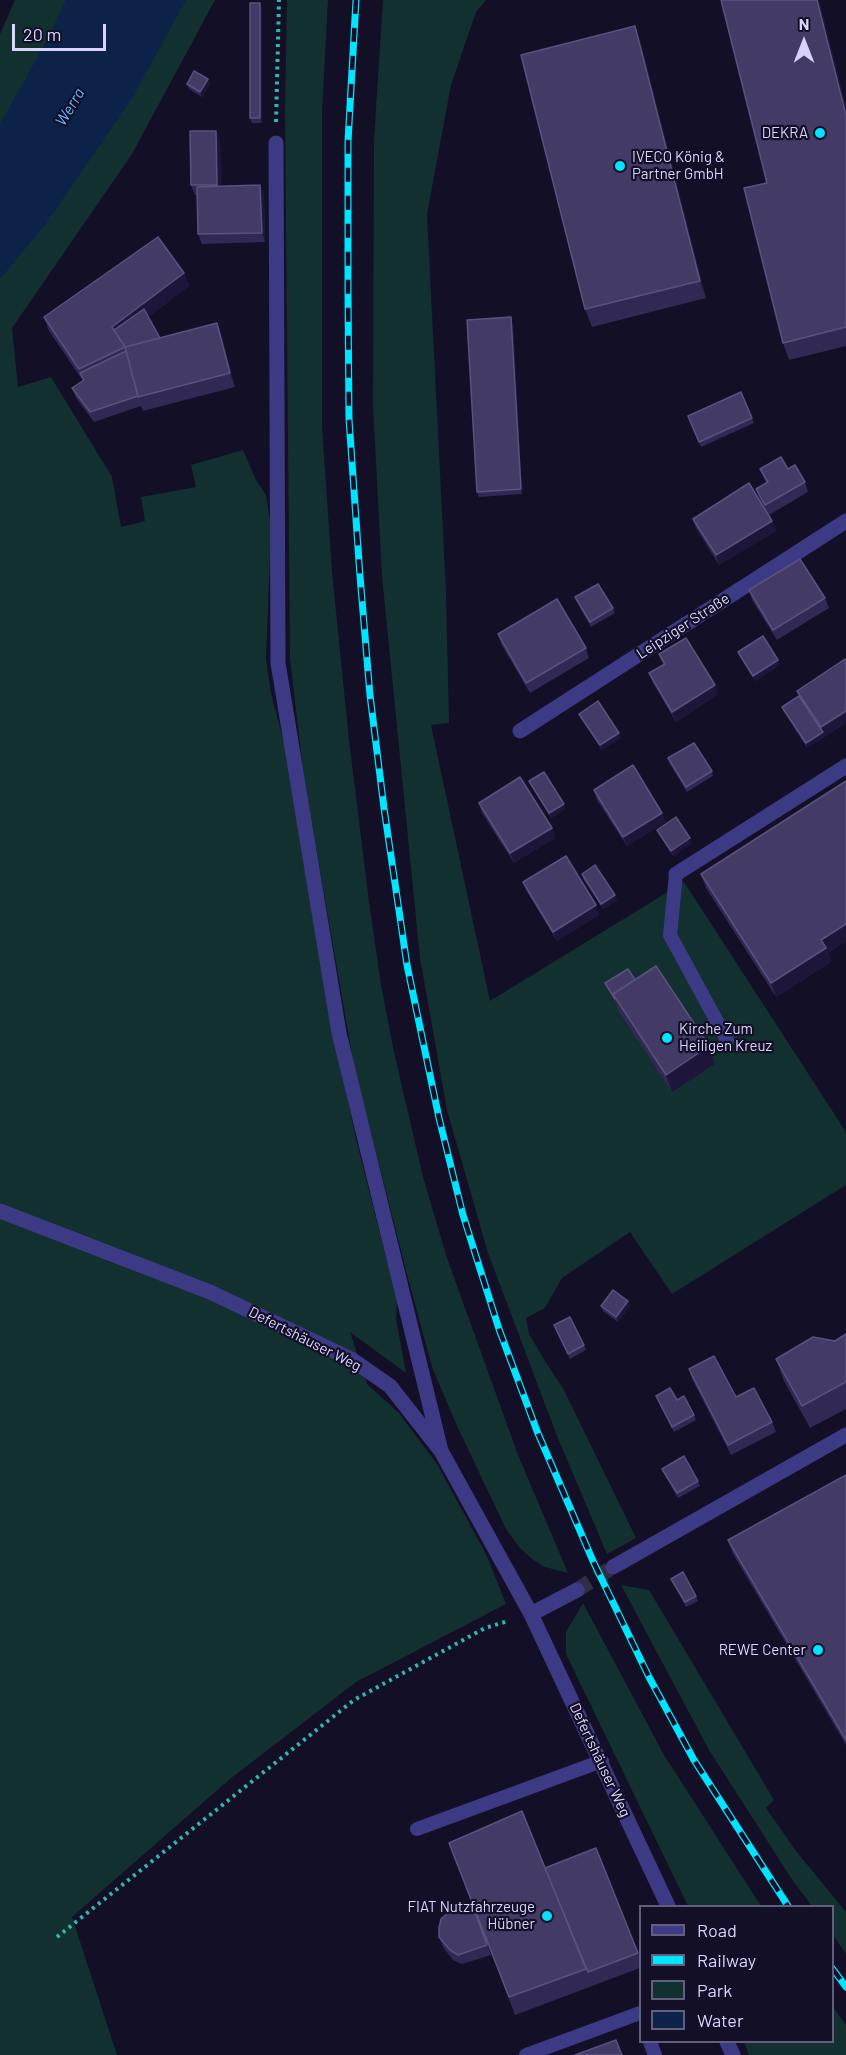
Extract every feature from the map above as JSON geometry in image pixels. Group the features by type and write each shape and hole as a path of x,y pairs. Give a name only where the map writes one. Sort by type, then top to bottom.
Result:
{"street":[{"path":"276,143 278,663 339,1033 441,1451"},
{"name":"Leipziger Straße","path":"520,732 846,520"},
{"path":"676,874 846,766"},
{"name":"Defertshäuser Weg","path":"0,1211 210,1292 351,1359 390,1386 441,1451 531,1614 602,1761 668,1905"},
{"path":"613,1568 846,1435"},
{"path":"531,1614 577,1590"}],"lane":[{"path":"676,874 670,935 727,1040"},
{"path":"417,1829 602,1761"},
{"path":"526,2055 639,2014"}],"path":[{"path":"276,143 279,0"},
{"path":"57,1938 354,1700 485,1628 531,1614"}],"green space":[{"path":"15,0 215,0 132,154 12,328 18,387 51,377 112,477 121,527 145,521 141,497 196,487 191,465 243,450 256,480 266,495 271,528 266,659 271,693 286,751 336,1046 356,1139 397,1301 396,1319 406,1373 350,1332 367,1384 399,1413 437,1464 487,1556 506,1604 356,1682 230,1779 72,1917 117,2055 0,2055 0,34"},
{"path":"287,0 328,0 322,111 322,427 332,572 349,740 381,985 423,1177 447,1258 518,1455 568,1573 545,1567 532,1559 519,1547 506,1529 432,1367 354,1066 304,778 290,658 285,112"},
{"path":"383,0 486,0 476,12 451,85 427,214 446,592 449,723 431,725 490,1001 684,882 846,1132 846,1185 672,1294 630,1232 562,1278 545,1308 526,1318 529,1334 564,1390 636,1538 607,1554 557,1436 488,1253 447,1110 420,958 382,576 373,406 374,140"},
{"path":"621,1585 649,1590 774,1800 766,1808 796,1851 846,1912 846,1954 834,1936 834,1905 811,1905 793,1881 709,1750"},
{"path":"583,1603 664,1755 760,1905 688,1905 566,1654 566,1632"},
{"path":"834,2008 846,2025 846,2055 749,2055 744,2043 834,2043"}],"water":[{"name":"Werra","path":"66,0 186,0 131,100 45,225 0,279 0,124 47,40"}],"building":[{"path":"721,0 817,0 846,115 846,327 783,343 744,188 767,183"},
{"path":"250,3 260,3 260,118 250,118"},
{"path":"635,26 700,281 585,309 521,55"},
{"path":"194,71 208,79 200,92 187,84"},
{"path":"190,131 216,131 217,185 191,185"},
{"path":"260,185 262,233 198,234 197,187"},
{"path":"158,237 184,273 112,327 125,347 79,369 44,317"},
{"path":"144,309 160,338 125,347 114,330"},
{"path":"511,317 521,489 477,492 467,320"},
{"path":"217,323 230,373 138,397 125,347"},
{"path":"126,351 138,396 90,412 72,388 84,380 80,373"},
{"path":"741,392 752,418 699,442 688,416"},
{"path":"781,457 788,469 795,465 805,482 765,505 756,489 768,482 760,469"},
{"path":"749,483 772,521 716,555 693,519"},
{"path":"800,559 825,598 773,630 749,590"},
{"path":"598,584 613,608 590,622 575,597"},
{"path":"557,599 586,648 526,683 498,634"},
{"path":"763,636 778,660 753,676 738,652"},
{"path":"686,638 715,685 672,712 649,673 665,664 659,654"},
{"path":"845,659 846,711 821,727 797,691"},
{"path":"799,696 823,732 806,743 782,707"},
{"path":"598,701 619,733 600,745 579,714"},
{"path":"694,743 712,771 686,787 668,758"},
{"path":"633,765 662,813 623,837 594,790"},
{"path":"544,772 564,804 549,813 529,781"},
{"path":"520,777 552,828 510,853 479,803"},
{"path":"846,781 846,924 821,940 826,948 771,983 701,874"},
{"path":"676,817 690,838 671,851 657,830"},
{"path":"566,856 596,905 553,932 523,882"},
{"path":"595,865 615,895 601,904 582,874"},
{"name":"Kirche Zum Heiligen Kreuz","path":"656,966 709,1046 666,1075 613,994"},
{"path":"628,969 635,980 613,994 615,999 605,983"},
{"path":"613,1290 628,1301 616,1317 601,1306"},
{"path":"570,1317 584,1345 568,1354 554,1325"},
{"path":"846,1334 846,1382 802,1406 776,1359 813,1337 835,1341"},
{"path":"714,1356 736,1397 754,1388 772,1422 728,1445 689,1369"},
{"path":"670,1388 677,1400 684,1396 694,1415 672,1427 656,1396"},
{"path":"684,1456 698,1481 677,1493 662,1469"},
{"name":"REWE Center","path":"846,1475 846,1740 728,1540"},
{"path":"683,1572 696,1596 685,1602 671,1579"},
{"path":"522,1811 586,1969 509,1997 449,1843"},
{"path":"596,1848 638,1953 588,1972 545,1868"},
{"path":"472,1904 487,1945 458,1955 450,1950 439,1937 441,1919 449,1912"},
{"path":"616,2040 622,2055 575,2055"}],"tunnel":[{"path":"577,1590 613,1567"}],"railway":[{"path":"356,0 348,142 348,290 349,419 360,576 370,695 384,808 407,965 439,1118 463,1215 499,1329 537,1431 593,1561 649,1677 694,1760 787,1905"},
{"path":"834,1971 846,1987"}],"place":[{"name":"DEKRA","path":"820,133"},
{"name":"IVECO König & Partner GmbH","path":"620,166"},
{"name":"Kirche Zum Heiligen Kreuz","path":"667,1038"},
{"name":"REWE Center","path":"818,1650"},
{"name":"FIAT Nutzfahrzeuge Hübner","path":"547,1916"}]}
